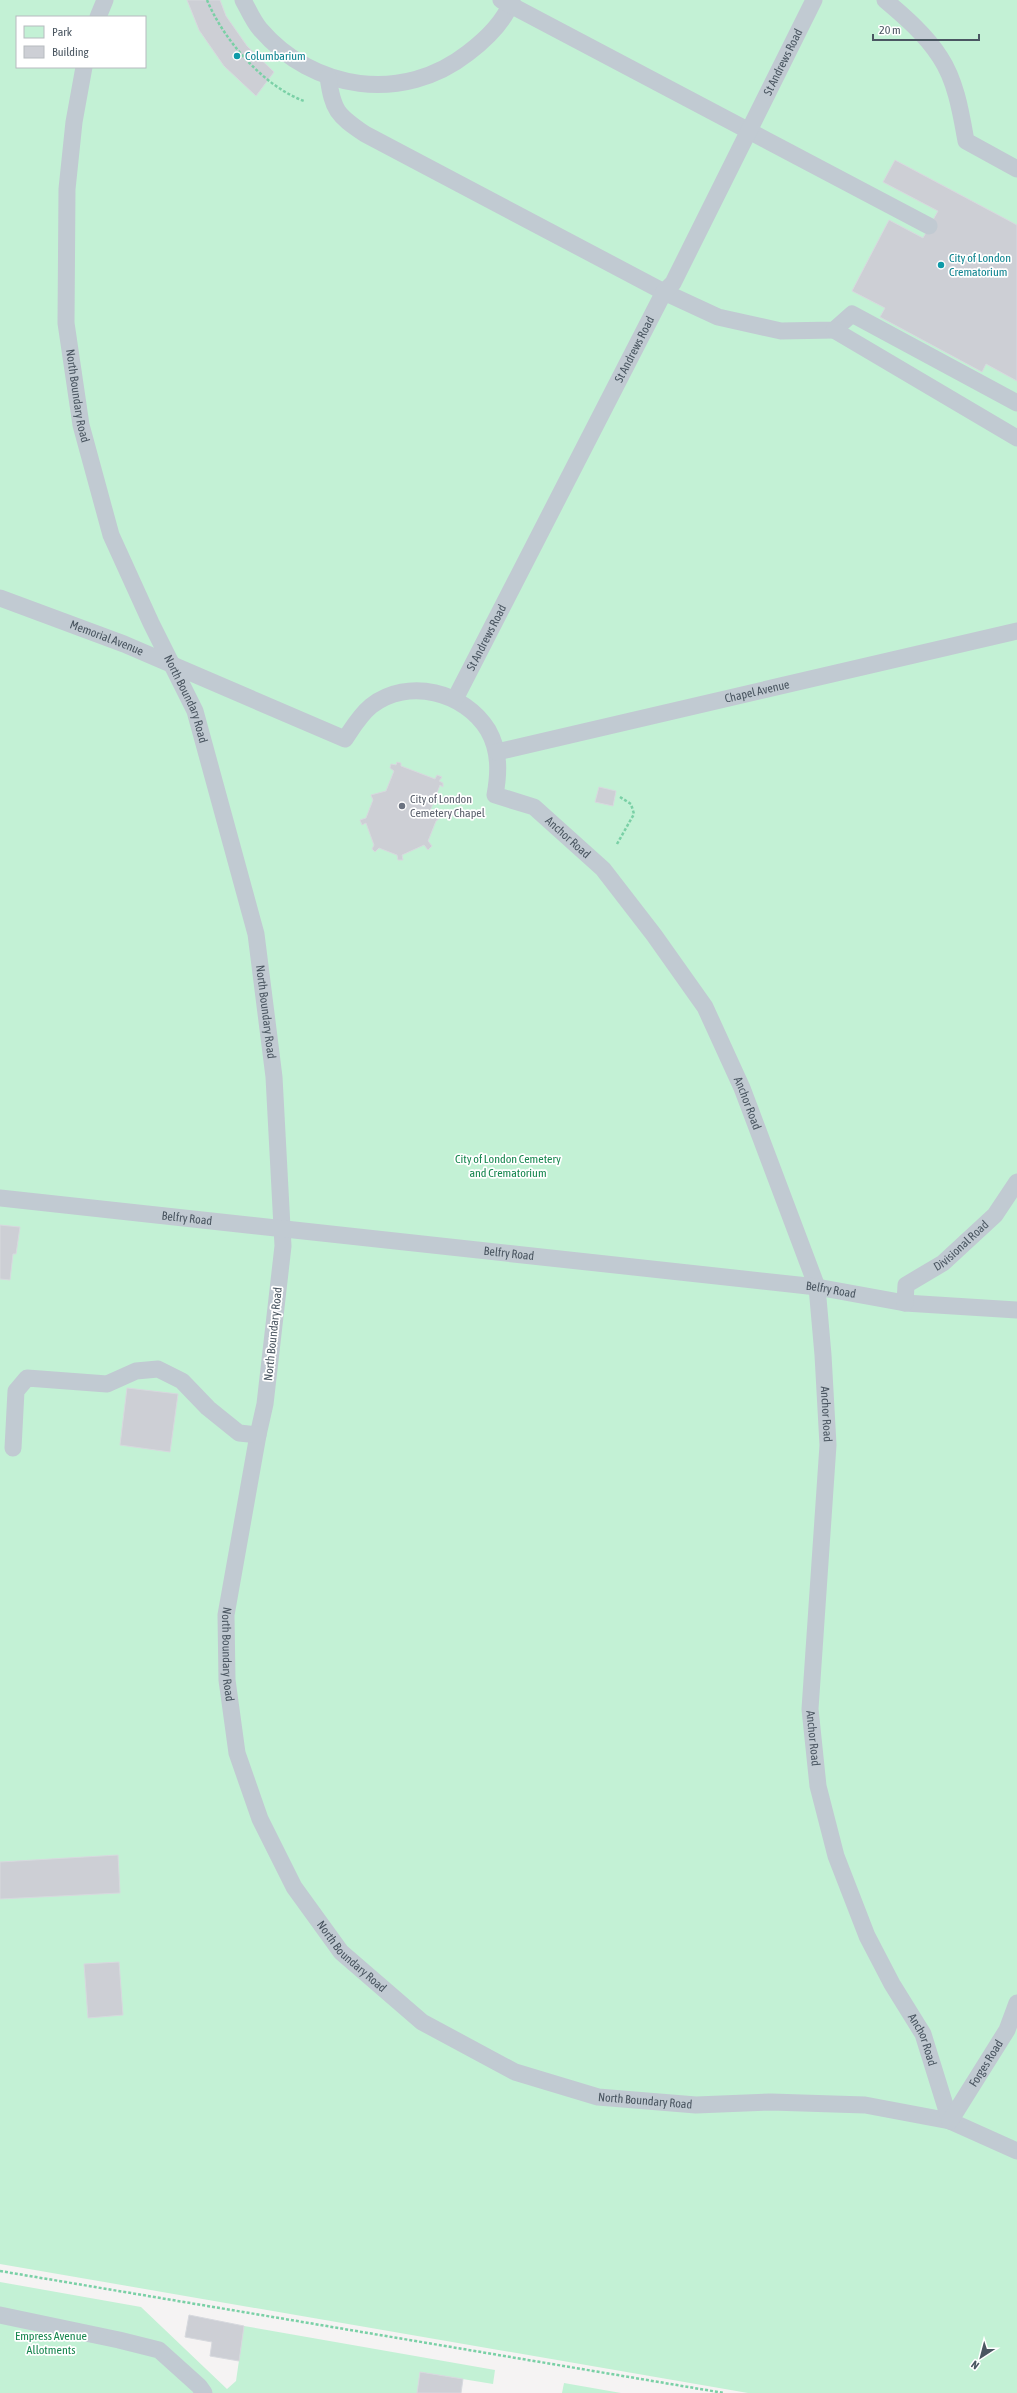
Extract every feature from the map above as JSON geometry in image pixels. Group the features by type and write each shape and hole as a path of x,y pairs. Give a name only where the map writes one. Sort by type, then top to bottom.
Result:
{"lane":[{"path":"98,16 105,0"},
{"path":"243,0 259,28 290,57 328,77 370,86 412,82 452,66 486,40 508,2 929,226"},
{"name":"St Andrews Road","path":"455,699 664,292 673,283 750,132 814,0"},
{"path":"885,0 907,19 940,57 956,96 966,141 1017,169"},
{"name":"North Boundary Road","path":"84,68 74,122 67,197 66,323 81,425 111,535 151,623 174,666 195,711 256,934 274,1077 283,1246 265,1404 258,1435 226,1615 227,1680 237,1753 260,1819 294,1887 341,1952 422,2022 515,2072 598,2097 696,2105 771,2102 865,2105 950,2121 1017,2152"},
{"path":"328,77 331,100 342,118 365,134 664,292 718,317 781,331 834,330 1017,438"},
{"path":"834,330 852,314 1017,403"},
{"name":"Memorial Avenue","path":"0,598 174,666 345,739 356,720 372,705 391,695 413,691 434,692 455,699"},
{"name":"Chapel Avenue","path":"497,752 1017,631"},
{"path":"455,699 474,713 488,731 497,752"},
{"name":"Anchor Road","path":"497,752 499,774 495,796 534,807 603,869 654,935 705,1007 742,1088 816,1287 823,1355 828,1445 810,1708 818,1786 836,1856 867,1936 892,1984 923,2034 950,2121"},
{"name":"Divisional Road","path":"905,1303 906,1285 943,1262 989,1220 1017,1182"},
{"name":"Belfry Road","path":"0,1198 816,1287 905,1303 1017,1310"},
{"path":"13,1448 16,1391 27,1378 107,1384 136,1370 158,1368 182,1381 208,1408 239,1433 258,1435"},
{"name":"Forges Road","path":"950,2121 1007,2030 1017,2003"},
{"path":"0,2315 159,2350 200,2386 204,2393"}],"path":[{"path":"254,68 292,96"},
{"path":"603,869 634,814 631,804 620,797"},
{"path":"0,2271 724,2393"}],"green space":[{"name":"City of London Cemetery and Crematorium","path":"0,0 1017,0 1017,2393 748,2393 0,2264"},
{"name":"Empress Avenue Allotments","path":"0,2282 141,2307 227,2389 236,2381 244,2326 495,2370 493,2384 420,2372 417,2393 0,2393"},
{"path":"564,2383 621,2393 562,2393"}],"building":[{"name":"Columbarium","path":"187,0 220,0 226,16 247,46 274,72 256,96 224,66 199,30"},
{"name":"City of London Crematorium","path":"895,160 1017,225 1017,381 986,364 982,372 880,317 885,308 852,291 889,220 923,238 938,211 883,182"},
{"name":"City of London Cemetery Chapel","path":"397,762 401,763 401,766 435,779 437,775 442,777 439,781 443,783 443,787 440,785 430,811 434,816 438,815 439,819 436,821 428,841 432,846 428,850 424,845 402,855 403,860 398,860 397,855 379,848 375,852 372,849 374,845 366,823 362,825 360,820 366,818 373,800 371,795 386,791 394,771 390,768 391,764 396,765"},
{"path":"599,787 616,791 613,806 595,802"},
{"path":"0,1225 20,1227 16,1254 13,1254 10,1280 0,1279"},
{"path":"127,1388 178,1394 170,1452 120,1445"},
{"path":"118,1855 120,1893 0,1899 0,1862"},
{"path":"119,1962 123,2015 88,2018 84,1964"},
{"path":"189,2315 244,2326 239,2361 210,2356 212,2342 185,2337"},
{"path":"420,2372 463,2379 461,2393 417,2393"}],"place":[{"name":"Columbarium","path":"237,56"},
{"name":"City of London Crematorium","path":"941,265"},
{"name":"City of London Cemetery Chapel","path":"402,806"}]}
